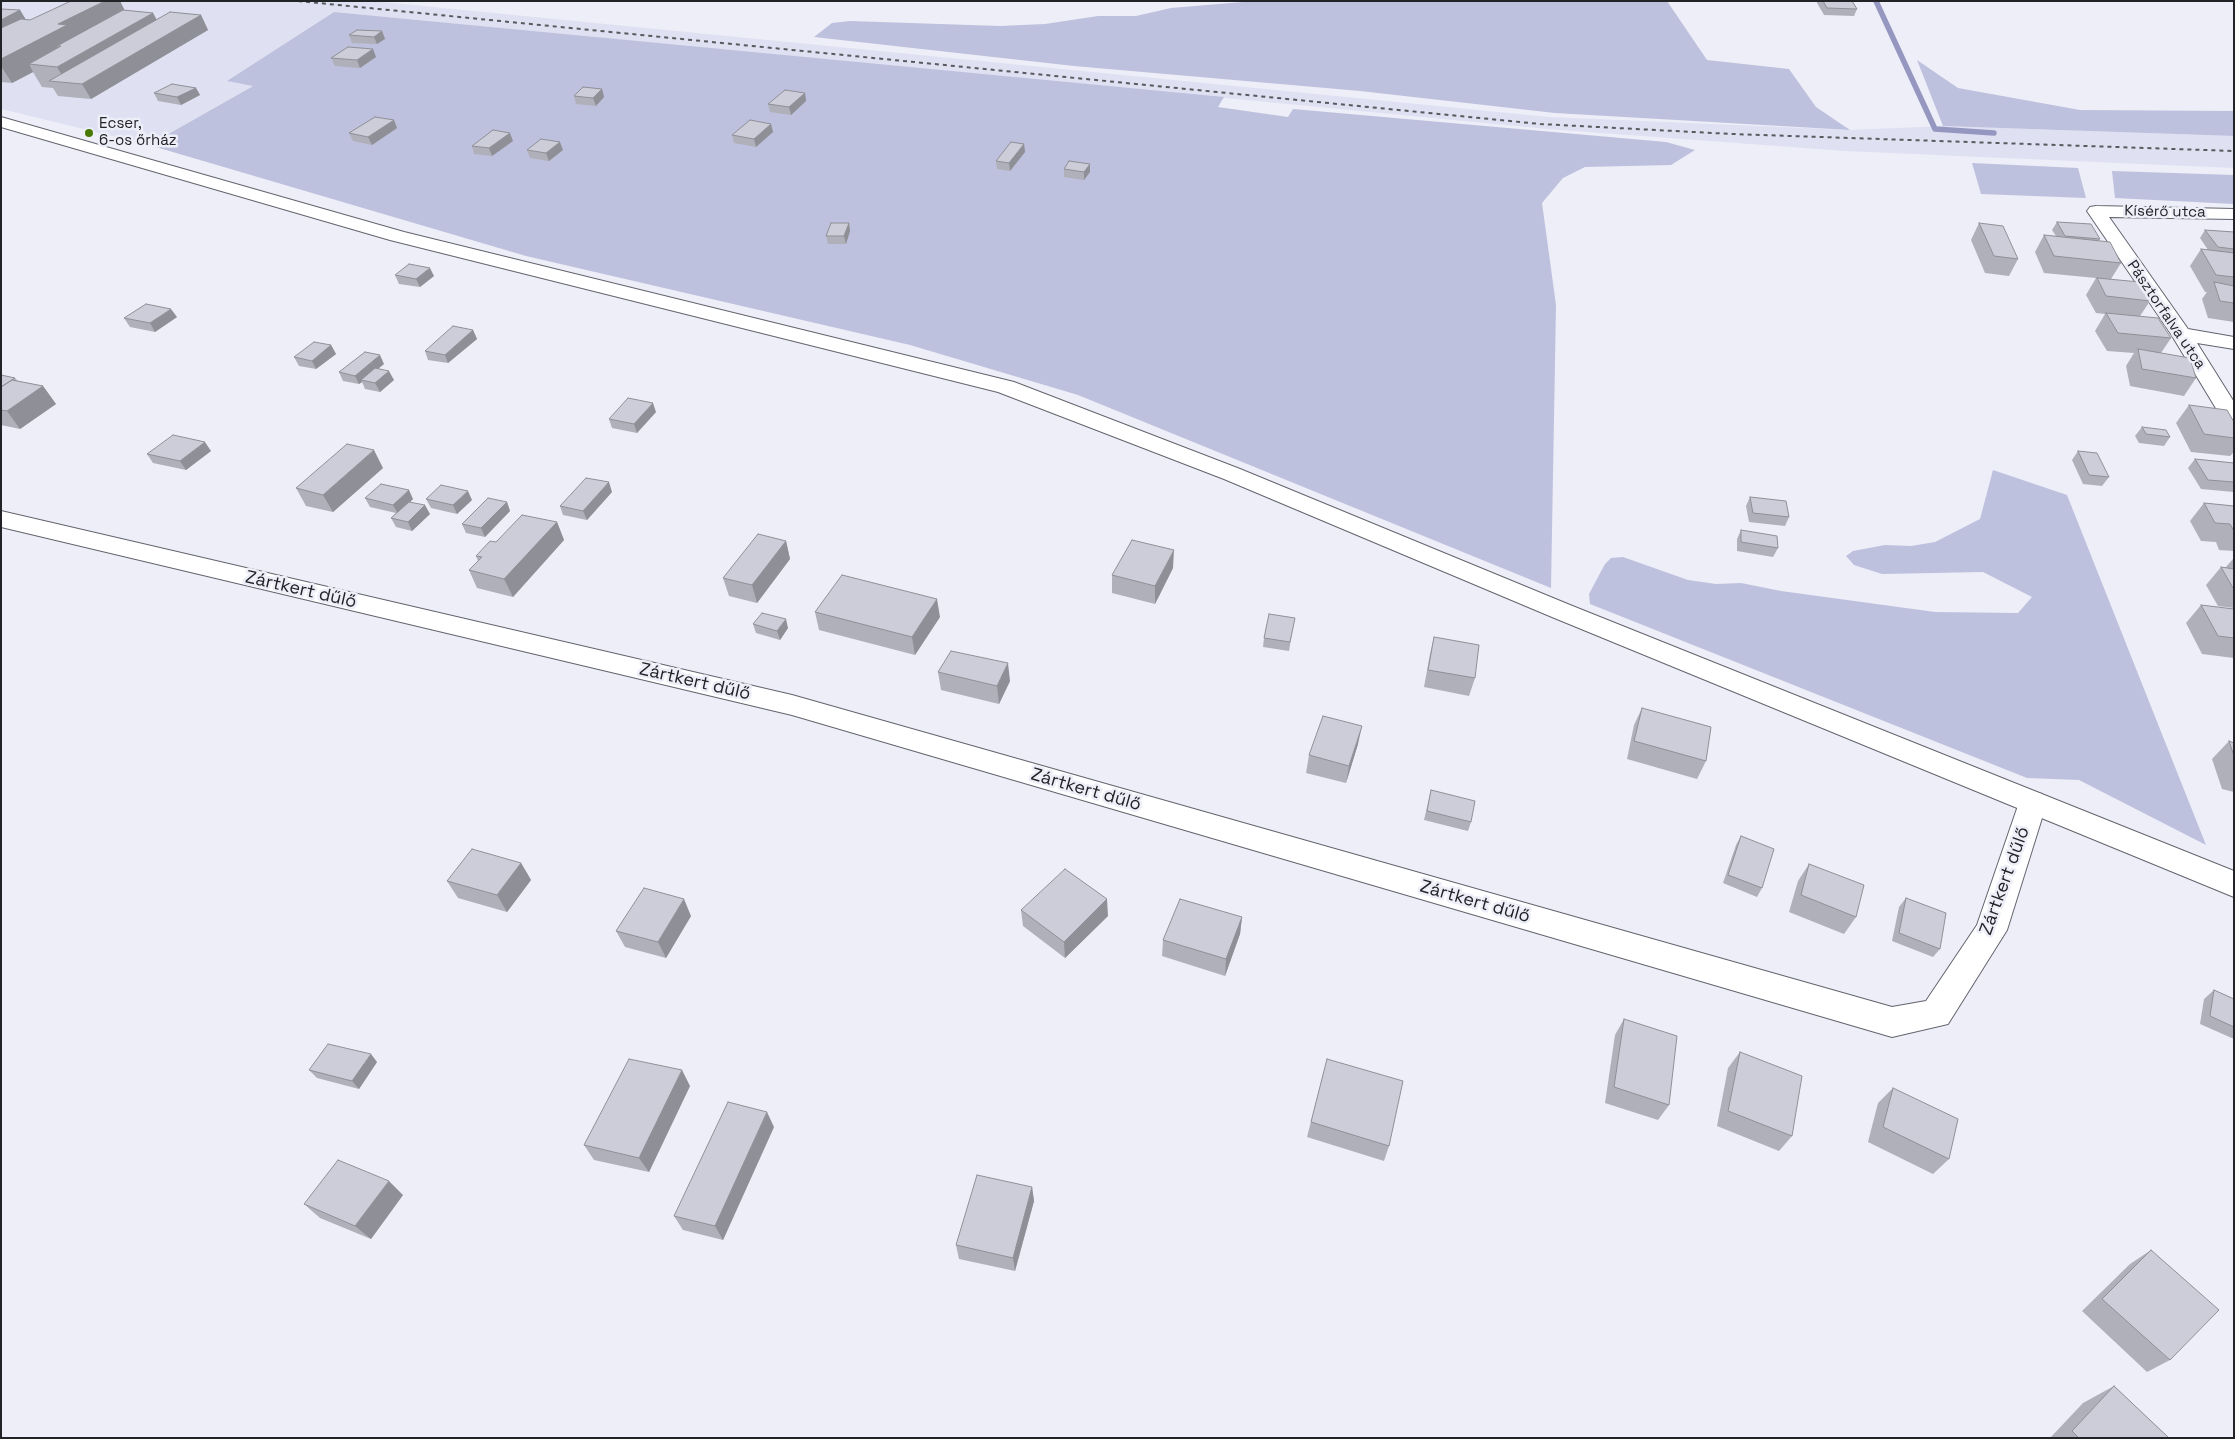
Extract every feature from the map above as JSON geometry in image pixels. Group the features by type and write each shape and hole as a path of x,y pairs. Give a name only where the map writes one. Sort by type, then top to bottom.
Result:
{"main road":[{"path":"1,122 397,236 664,303 933,367 1006,387 1232,474 2234,884"},
{"name":"Kísérő utca","path":"2096,211 2234,214"},
{"name":"Pásztorfalva utca","path":"2096,211 2181,334 2234,420"},
{"path":"2181,334 2234,343"},
{"name":"Zártkert dűlő","path":"1,519 792,705 1892,1022 1936,1014 1991,930 2032,802"}],"shaded area":[{"path":"1,1 372,1 1549,117 1850,130 1943,126 2234,136 2234,168 1845,151 1547,129 334,12 228,81 254,85 149,145 1,109"},
{"path":"1255,1 1667,1 1707,60 1789,69 1816,107 1850,130 1555,113 1360,91 1074,66 814,37 832,23 850,21 1000,26 1045,24 1098,16 1136,16 1171,8"},
{"path":"334,12 1224,97 1218,107 1288,117 1293,109 1666,142 1695,150 1671,165 1585,167 1563,178 1542,203 1556,305 1551,588 1078,395 910,345 526,256 149,145 253,86 227,81"},
{"path":"1917,60 1958,88 2080,110 2234,111 2234,136 1943,126"},
{"path":"1972,163 2078,168 2086,198 1981,194"},
{"path":"2112,171 2234,175 2234,204 2115,198"},
{"path":"1993,470 2067,495 2206,845 2079,780 2027,778 1590,604 1589,594 1605,564 1611,558 1623,557 1688,580 1716,584 1741,583 1781,591 1935,612 2018,613 2032,597 1983,572 1882,574 1854,565 1846,556 1853,551 1885,545 1911,546 1935,542 1980,519"}],"building":[{"path":"71,1 105,1 58,24 67,25 1,59 1,28 21,19 30,20"},
{"path":"1823,1 1852,1 1857,9 1827,8"},
{"path":"1,9 20,10 1,20"},
{"path":"123,10 153,13 57,67 29,64 61,46 57,46"},
{"path":"170,12 201,15 82,84 49,81"},
{"path":"357,30 382,31 374,37 349,35"},
{"path":"348,47 373,49 357,60 331,58"},
{"path":"172,84 196,88 177,97 154,93"},
{"path":"583,87 602,89 593,98 574,96"},
{"path":"785,90 805,93 789,107 768,104"},
{"path":"375,117 394,120 368,137 349,133"},
{"path":"750,120 771,124 754,139 732,135"},
{"path":"493,130 510,133 489,148 472,146"},
{"path":"541,139 560,142 546,153 527,150"},
{"path":"1011,142 1024,144 1009,163 996,161"},
{"path":"1069,161 1090,164 1084,172 1064,169"},
{"path":"2057,222 2091,224 2100,239 2065,236"},
{"path":"831,223 849,223 844,236 826,236"},
{"path":"1979,223 2003,226 2018,259 1994,256"},
{"path":"2205,230 2234,232 2234,249 2218,247"},
{"path":"2044,235 2110,242 2121,263 2054,256"},
{"path":"2201,249 2234,253 2234,277 2216,275"},
{"path":"409,264 430,268 416,279 395,275"},
{"path":"2097,278 2140,282 2150,301 2106,296"},
{"path":"2214,282 2234,286 2234,303 2220,301"},
{"path":"146,304 171,309 150,323 124,318"},
{"path":"2106,313 2158,318 2171,338 2118,333"},
{"path":"453,326 473,330 445,355 425,351"},
{"path":"314,342 331,345 312,361 294,357"},
{"path":"2138,349 2190,358 2196,378 2142,369"},
{"path":"365,352 380,355 355,376 339,372"},
{"path":"375,368 389,371 375,383 361,380"},
{"path":"1,375 15,378 1,387"},
{"path":"12,380 43,386 7,411 1,410 1,387"},
{"path":"628,398 653,403 634,424 609,419"},
{"path":"2189,405 2227,410 2234,422 2234,438 2204,434"},
{"path":"2142,427 2166,430 2170,437 2146,434"},
{"path":"173,435 205,442 180,461 147,454"},
{"path":"347,444 374,450 323,495 296,488"},
{"path":"2078,451 2097,453 2109,477 2089,475"},
{"path":"2195,459 2234,463 2234,482 2208,480"},
{"path":"586,478 609,482 583,511 560,506"},
{"path":"381,484 409,490 393,505 365,498"},
{"path":"441,485 468,491 453,505 426,499"},
{"path":"1750,497 1786,501 1789,517 1753,513"},
{"path":"488,498 507,502 481,528 462,524"},
{"path":"409,502 425,505 408,522 391,518"},
{"path":"2204,503 2234,506 2234,531 2230,524 2215,523"},
{"path":"522,515 557,522 504,579 469,570 482,557 476,556 490,541 496,542"},
{"path":"1741,530 1777,536 1778,548 1741,542"},
{"path":"758,534 786,541 752,585 723,578"},
{"path":"1132,540 1174,550 1155,586 1112,575"},
{"path":"2221,567 2234,569 2234,588 2233,588"},
{"path":"842,575 937,599 912,637 815,612"},
{"path":"2201,605 2234,609 2234,638 2218,636"},
{"path":"762,613 786,619 777,631 753,624"},
{"path":"1269,614 1295,618 1290,642 1264,638"},
{"path":"1434,637 1479,645 1475,678 1428,670"},
{"path":"951,651 1008,663 997,686 938,672"},
{"path":"1642,708 1711,727 1706,761 1634,741"},
{"path":"1323,716 1362,726 1349,766 1309,755"},
{"path":"2229,741 2234,743 2234,756"},
{"path":"1431,790 1475,801 1471,822 1427,811"},
{"path":"1741,836 1774,849 1762,888 1728,875"},
{"path":"472,849 521,863 497,895 447,881"},
{"path":"1809,864 1864,885 1856,917 1801,895"},
{"path":"1065,869 1107,899 1064,942 1021,910"},
{"path":"644,888 684,899 658,942 616,931"},
{"path":"1906,898 1946,913 1940,949 1899,933"},
{"path":"1180,899 1242,917 1226,959 1163,940"},
{"path":"2214,990 2234,999 2234,1027 2210,1016"},
{"path":"1624,1019 1677,1036 1669,1105 1614,1087"},
{"path":"328,1044 371,1054 352,1081 309,1070"},
{"path":"1740,1052 1802,1076 1792,1136 1728,1111"},
{"path":"629,1059 682,1070 639,1158 584,1145"},
{"path":"1327,1059 1403,1081 1389,1146 1311,1122"},
{"path":"1893,1088 1958,1119 1949,1159 1883,1127"},
{"path":"728,1102 767,1112 715,1226 674,1216"},
{"path":"338,1160 389,1181 355,1226 304,1204"},
{"path":"977,1175 1032,1187 1013,1258 956,1245"},
{"path":"2151,1250 2219,1310 2170,1360 2102,1299"},
{"path":"2114,1386 2169,1438 2079,1438 2072,1431"}],"waterway":[{"path":"1876,1 1935,129 1994,133"}],"railway":[{"path":"298,1 1540,124 1732,134 2234,151"}],"place":[{"name":"Ecser, 6-os őrház","path":"89,133"}]}
